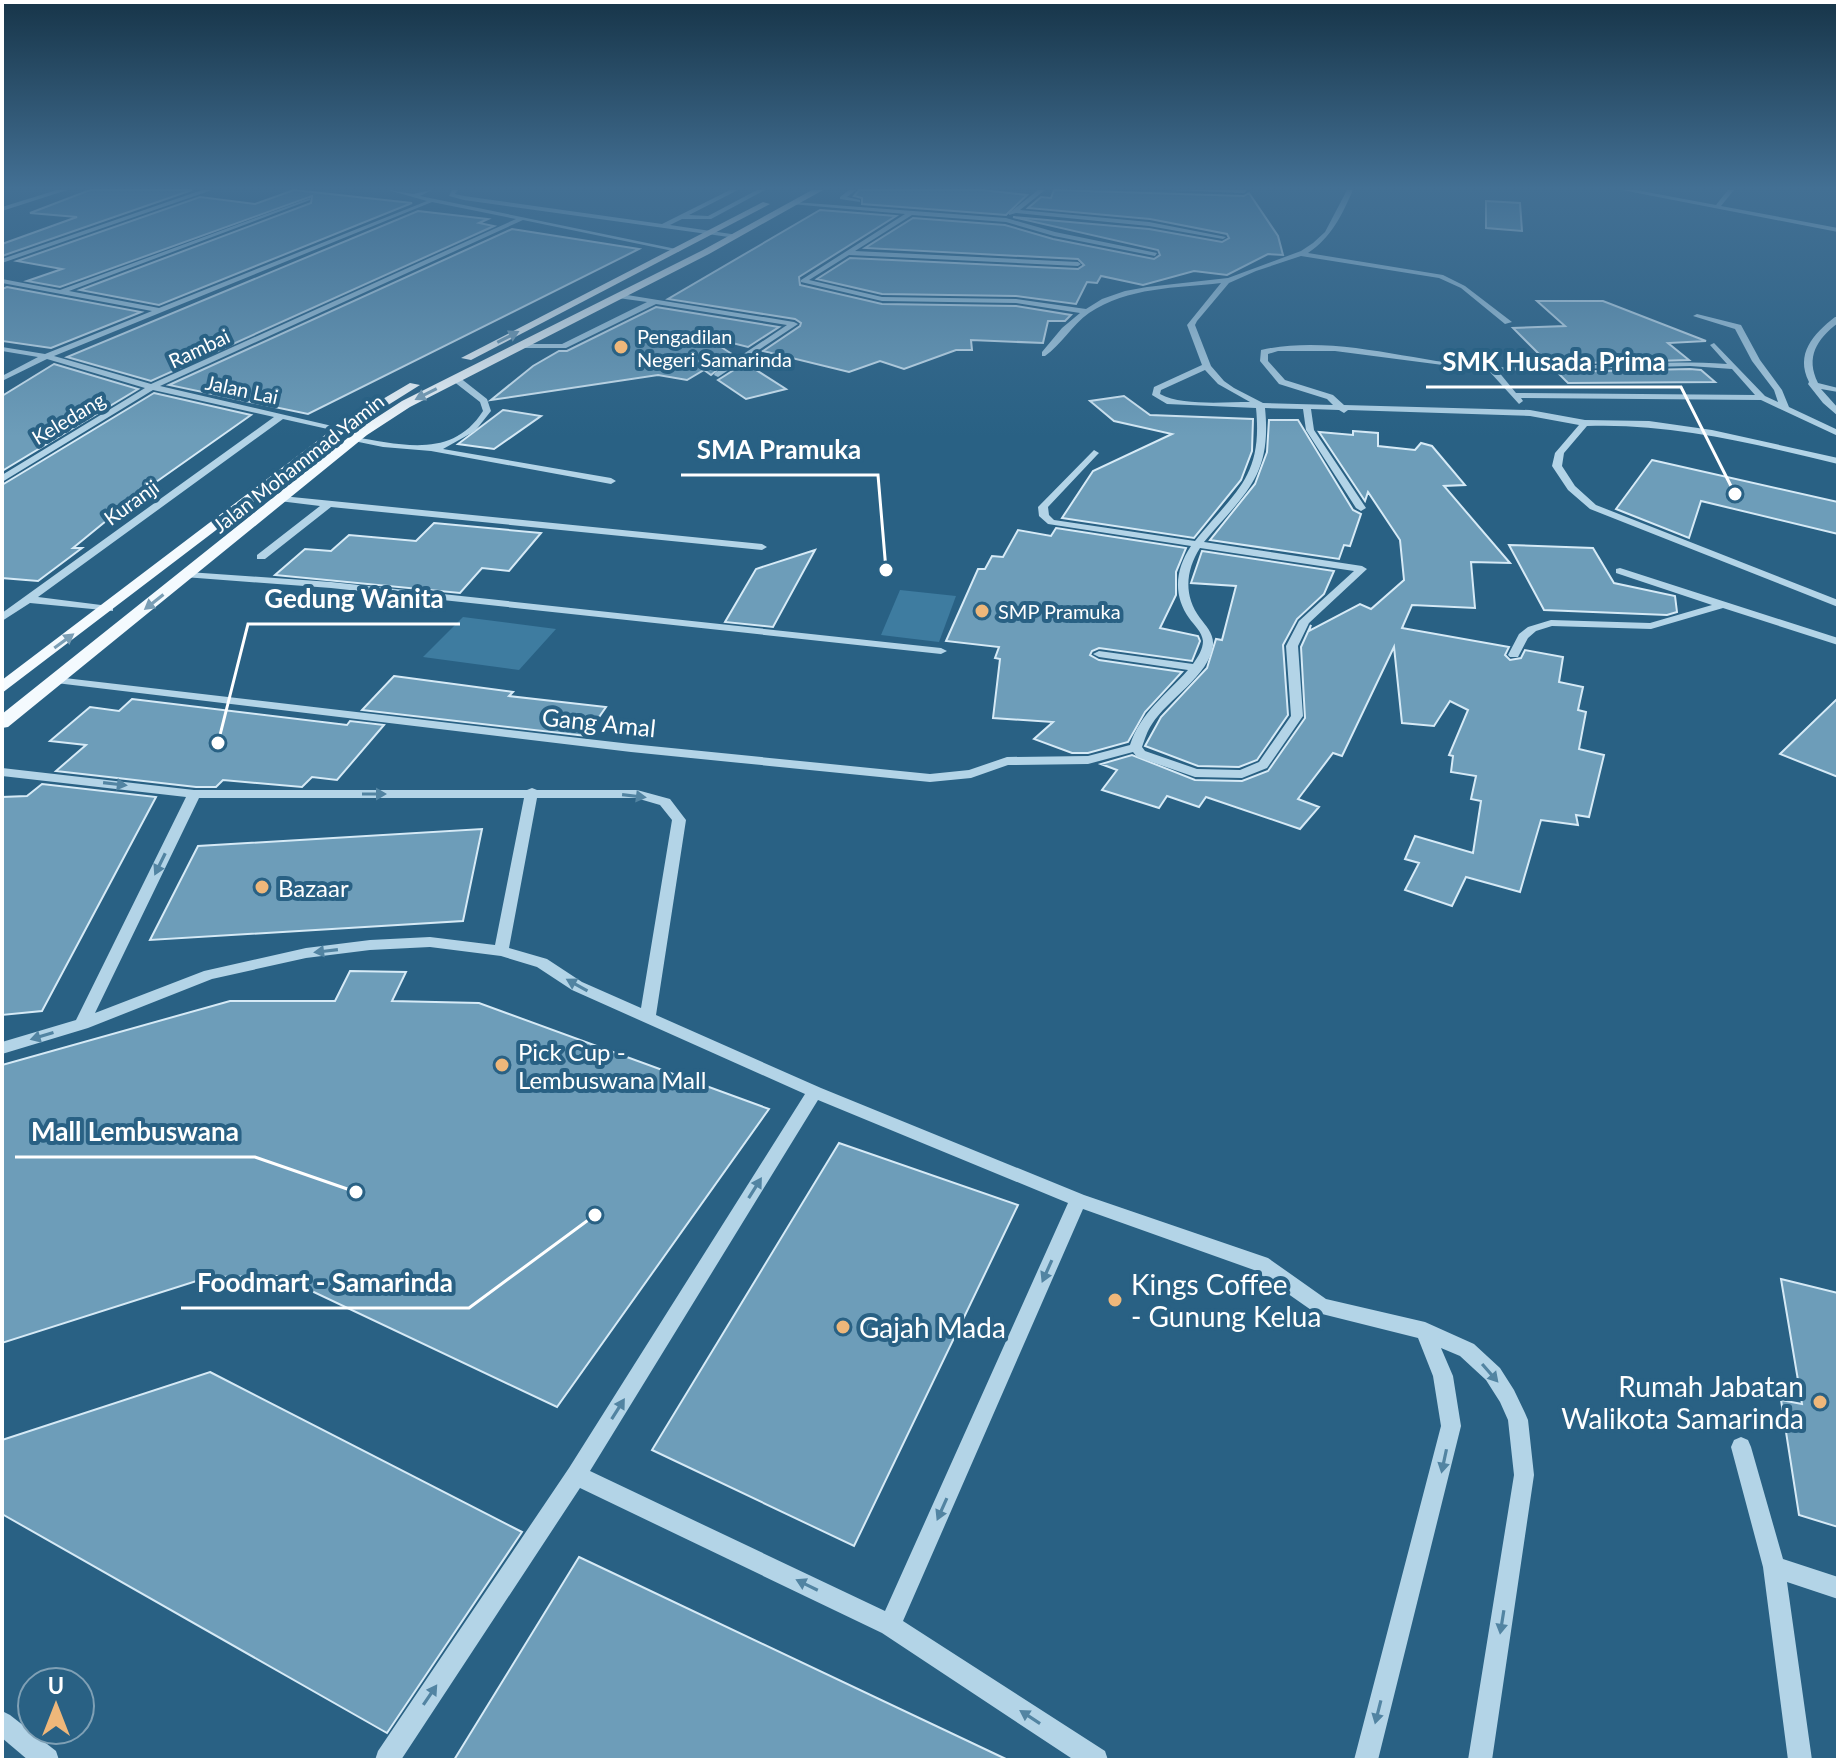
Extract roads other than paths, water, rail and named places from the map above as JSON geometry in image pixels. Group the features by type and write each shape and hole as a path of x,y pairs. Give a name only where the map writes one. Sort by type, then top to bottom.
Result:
{"main road":[{"name":"Jalan Mohammad Yamin","path":"2,688 341,429 387,399 635,272"},
{"name":"Jalan Mohammad Yamin","path":"2,723 358,436 406,404 667,272"},
{"path":"341,429 358,436"}],"street":[{"path":"63,291 113,272"},
{"path":"2,379 46,356 256,272"},
{"name":"Rambai","path":"152,387 404,272"},
{"path":"816,272 803,281 882,299 1016,301 1085,311"},
{"path":"1045,354 1063,329 1101,300 1120,294 1227,280 1250,272"},
{"path":"1417,272 1441,276 1463,287 1508,322"},
{"path":"1227,280 1191,325 1204,367 1234,392 1260,404"},
{"path":"2,281 160,311"},
{"path":"621,296 794,324 718,375"},
{"path":"520,346 563,346 656,301"},
{"path":"1697,316 1738,327 1756,361 1778,390 1785,409"},
{"path":"1838,319 1813,341 1807,375 1838,413"},
{"path":"1714,345 1762,398 1838,433"},
{"name":"Jalan Lai","path":"2,349 46,356 152,387 341,429"},
{"path":"1344,410 1330,397 1282,382 1264,361 1264,352 1335,349 1492,369 1690,364 1734,367"},
{"path":"1204,367 1157,389 1156,395 1167,401 1185,403 1260,404 1307,409 1530,413 1585,423 1633,422 1678,428 1838,461"},
{"path":"1492,369 1530,413"},
{"path":"434,450 475,426 487,411 484,401 456,379"},
{"path":"1812,384 1838,390"},
{"name":"Keledang","path":"2,479 152,387"},
{"path":"1514,395 1762,398"},
{"path":"1094,453 1043,507 1044,516 1051,522 1198,542 1362,569 1304,621 1292,646 1297,716 1263,765 1242,774 1195,773 1141,754 1136,747 1143,728 1208,649 1208,633 1183,603 1181,587 1186,565 1198,542 1235,503 1262,448 1260,404"},
{"path":"1307,409 1310,430 1361,508"},
{"name":"Kuranji","path":"2,618 281,416"},
{"path":"1585,423 1560,453 1557,466 1571,488 1593,507 1838,604"},
{"path":"358,436 611,481"},
{"path":"282,499 762,547"},
{"path":"261,557 328,504"},
{"path":"1620,571 1838,642"},
{"path":"188,575 331,585 941,651"},
{"path":"28,599 109,609"},
{"path":"1514,655 1523,636 1532,629 1551,623 1651,626 1726,604"},
{"path":"1099,654 1195,668"},
{"name":"Gang Amal","path":"56,680 631,748 930,778 971,774 1007,761 1088,760 1136,747"},
{"path":"2,772 194,794 532,792 637,794 665,802 679,820 648,1016"},
{"path":"501,951 532,792"},
{"path":"82,1024 194,794"},
{"path":"2,1048 82,1024 209,975 306,953 430,942 501,951 542,963 577,986 815,1092 1078,1200 1261,1264 1321,1306 1425,1331 1467,1350 1493,1374 1518,1420 1524,1475 1480,1760"},
{"path":"387,1760 576,1475 815,1092"},
{"path":"890,1625 1078,1200"},
{"path":"1366,1760 1451,1426 1443,1376 1425,1331"},
{"path":"1741,1447 1774,1567 1800,1760"},
{"path":"576,1475 890,1625 1096,1760"},
{"path":"1774,1567 1838,1588"},
{"path":"2,1723 47,1760"}],"place":[{"name":"Pengadilan Negeri Samarinda","path":"621,347"},
{"name":"SMK Husada Prima","path":"1735,494"},
{"name":"SMA Pramuka","path":"886,570"},
{"name":"SMP Pramuka","path":"982,611"},
{"name":"Gedung Wanita","path":"218,743"},
{"name":"Bazaar","path":"262,887"},
{"name":"Pick Cup - Lembuswana Mall","path":"502,1065"},
{"name":"Mall Lembuswana","path":"356,1192"},
{"name":"Foodmart - Samarinda","path":"595,1215"},
{"name":"Kings Coffee - Gunung Kelua","path":"1115,1300"},
{"name":"Gajah Mada","path":"843,1327"},
{"name":"Rumah Jabatan Walikota Samarinda","path":"1820,1402"}]}
